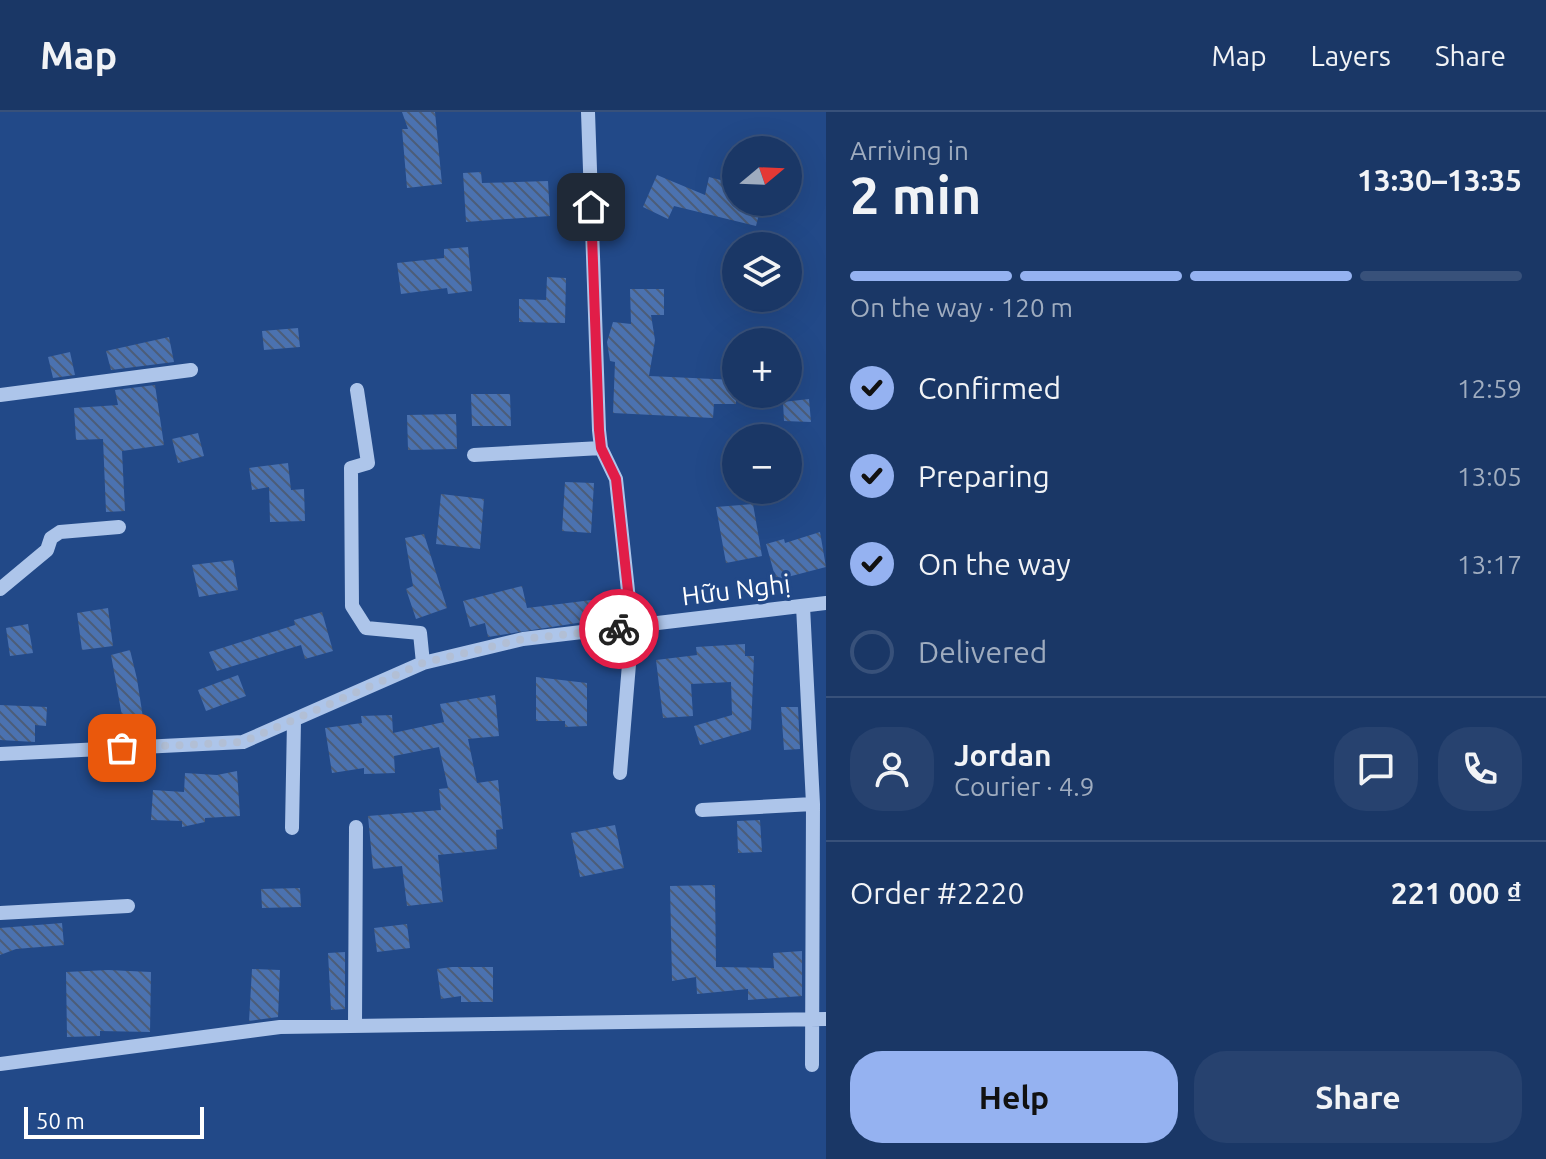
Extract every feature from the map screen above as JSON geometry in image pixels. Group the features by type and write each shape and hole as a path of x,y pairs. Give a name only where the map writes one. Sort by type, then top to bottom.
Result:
{"street":[{"path":"588,112 601,448 616,479 632,628 620,773"},
{"path":"0,395 191,370"},
{"path":"357,390 368,463 351,468 352,606 366,628 420,633 423,663"},
{"path":"474,455 601,448"},
{"path":"0,589 47,550 51,538 60,532 119,527"},
{"name":"Hữu Nghị","path":"0,754 243,742 423,663 523,639 826,603"},
{"path":"803,606 819,1019 812,1065"},
{"path":"292,828 294,721"},
{"path":"702,810 813,804"},
{"path":"355,1025 356,827"},
{"path":"0,913 128,906"},
{"path":"0,1064 280,1027 819,1019"}],"building":[{"path":"402,112 435,112 442,184 407,188 402,129 408,129"},
{"path":"481,172 482,183 548,181 550,216 466,222 463,173"},
{"path":"657,175 705,195 709,177 722,180 722,216 758,216 756,226 674,206 668,219 643,207"},
{"path":"468,247 472,291 448,294 447,288 401,294 397,263 444,258 444,249"},
{"path":"547,277 566,278 565,323 519,322 519,299 546,300"},
{"path":"630,289 664,289 664,315 651,315 655,340 649,376 722,379 722,404 714,404 713,418 613,413 615,362 610,361 607,342 613,322 631,324"},
{"path":"298,328 300,347 264,350 262,331"},
{"path":"169,337 174,362 111,370 106,351"},
{"path":"70,352 75,375 53,378 48,357"},
{"path":"155,385 164,445 122,451 125,511 106,512 103,439 76,440 74,408 118,405 115,390"},
{"path":"471,394 510,394 511,426 472,426"},
{"path":"809,399 811,422 784,421 783,408 802,408 802,400"},
{"path":"456,414 457,449 408,450 407,415"},
{"path":"198,433 204,456 178,463 172,439"},
{"path":"288,463 291,490 304,489 305,521 270,522 269,487 252,490 249,468"},
{"path":"565,482 594,483 591,533 562,531"},
{"path":"441,494 484,499 480,549 436,544"},
{"path":"753,504 762,556 726,563 716,507"},
{"path":"820,532 826,567 776,580 766,544 784,539 785,543"},
{"path":"424,534 447,608 416,619 406,589 413,586 405,538"},
{"path":"233,560 238,590 199,597 192,565"},
{"path":"522,586 527,608 600,599 603,619 488,637 485,623 470,627 463,601"},
{"path":"108,608 113,646 82,650 77,613"},
{"path":"322,612 333,651 305,659 301,645 217,671 209,652 295,625 294,620"},
{"path":"28,624 33,653 10,656 6,628"},
{"path":"745,644 745,656 754,656 751,730 700,745 694,726 732,715 731,682 691,684 693,716 663,718 656,660 697,655 696,647"},
{"path":"130,650 146,737 126,738 111,655"},
{"path":"238,675 246,696 206,711 198,690"},
{"path":"536,677 587,683 587,726 565,727 565,721 536,721"},
{"path":"495,695 499,736 468,739 477,783 498,780 503,829 496,830 497,849 438,855 443,902 407,906 402,866 373,869 368,816 441,810 439,789 448,788 439,747 394,756 395,773 364,774 364,768 332,773 325,728 362,723 361,716 392,715 393,733 444,722 440,704"},
{"path":"0,705 47,707 46,726 35,725 35,742 0,740"},
{"path":"781,707 798,707 800,749 784,750"},
{"path":"237,771 240,816 205,818 205,822 182,827 182,821 151,820 153,790 184,792 185,773 217,775"},
{"path":"760,820 762,852 738,853 737,821"},
{"path":"615,825 624,868 580,877 571,833"},
{"path":"715,885 716,967 774,968 773,953 802,951 802,996 748,1000 748,989 697,994 696,977 672,981 670,886"},
{"path":"300,888 301,907 262,908 261,889"},
{"path":"62,923 64,945 16,949 0,955 0,928"},
{"path":"407,924 410,948 377,952 374,928"},
{"path":"345,952 345,1009 331,1010 328,953"},
{"path":"493,967 493,1002 461,1002 461,996 441,999 437,969"},
{"path":"252,969 280,970 278,1017 249,1021"},
{"path":"66,972 151,972 150,1032 100,1031 100,1036 67,1037"}],"way so far":[{"path":"122,748 243,742 423,663 523,639 619,629"}],"route":[{"path":"591,207 599,430 601,448 616,479 632,628 619,629"}]}
